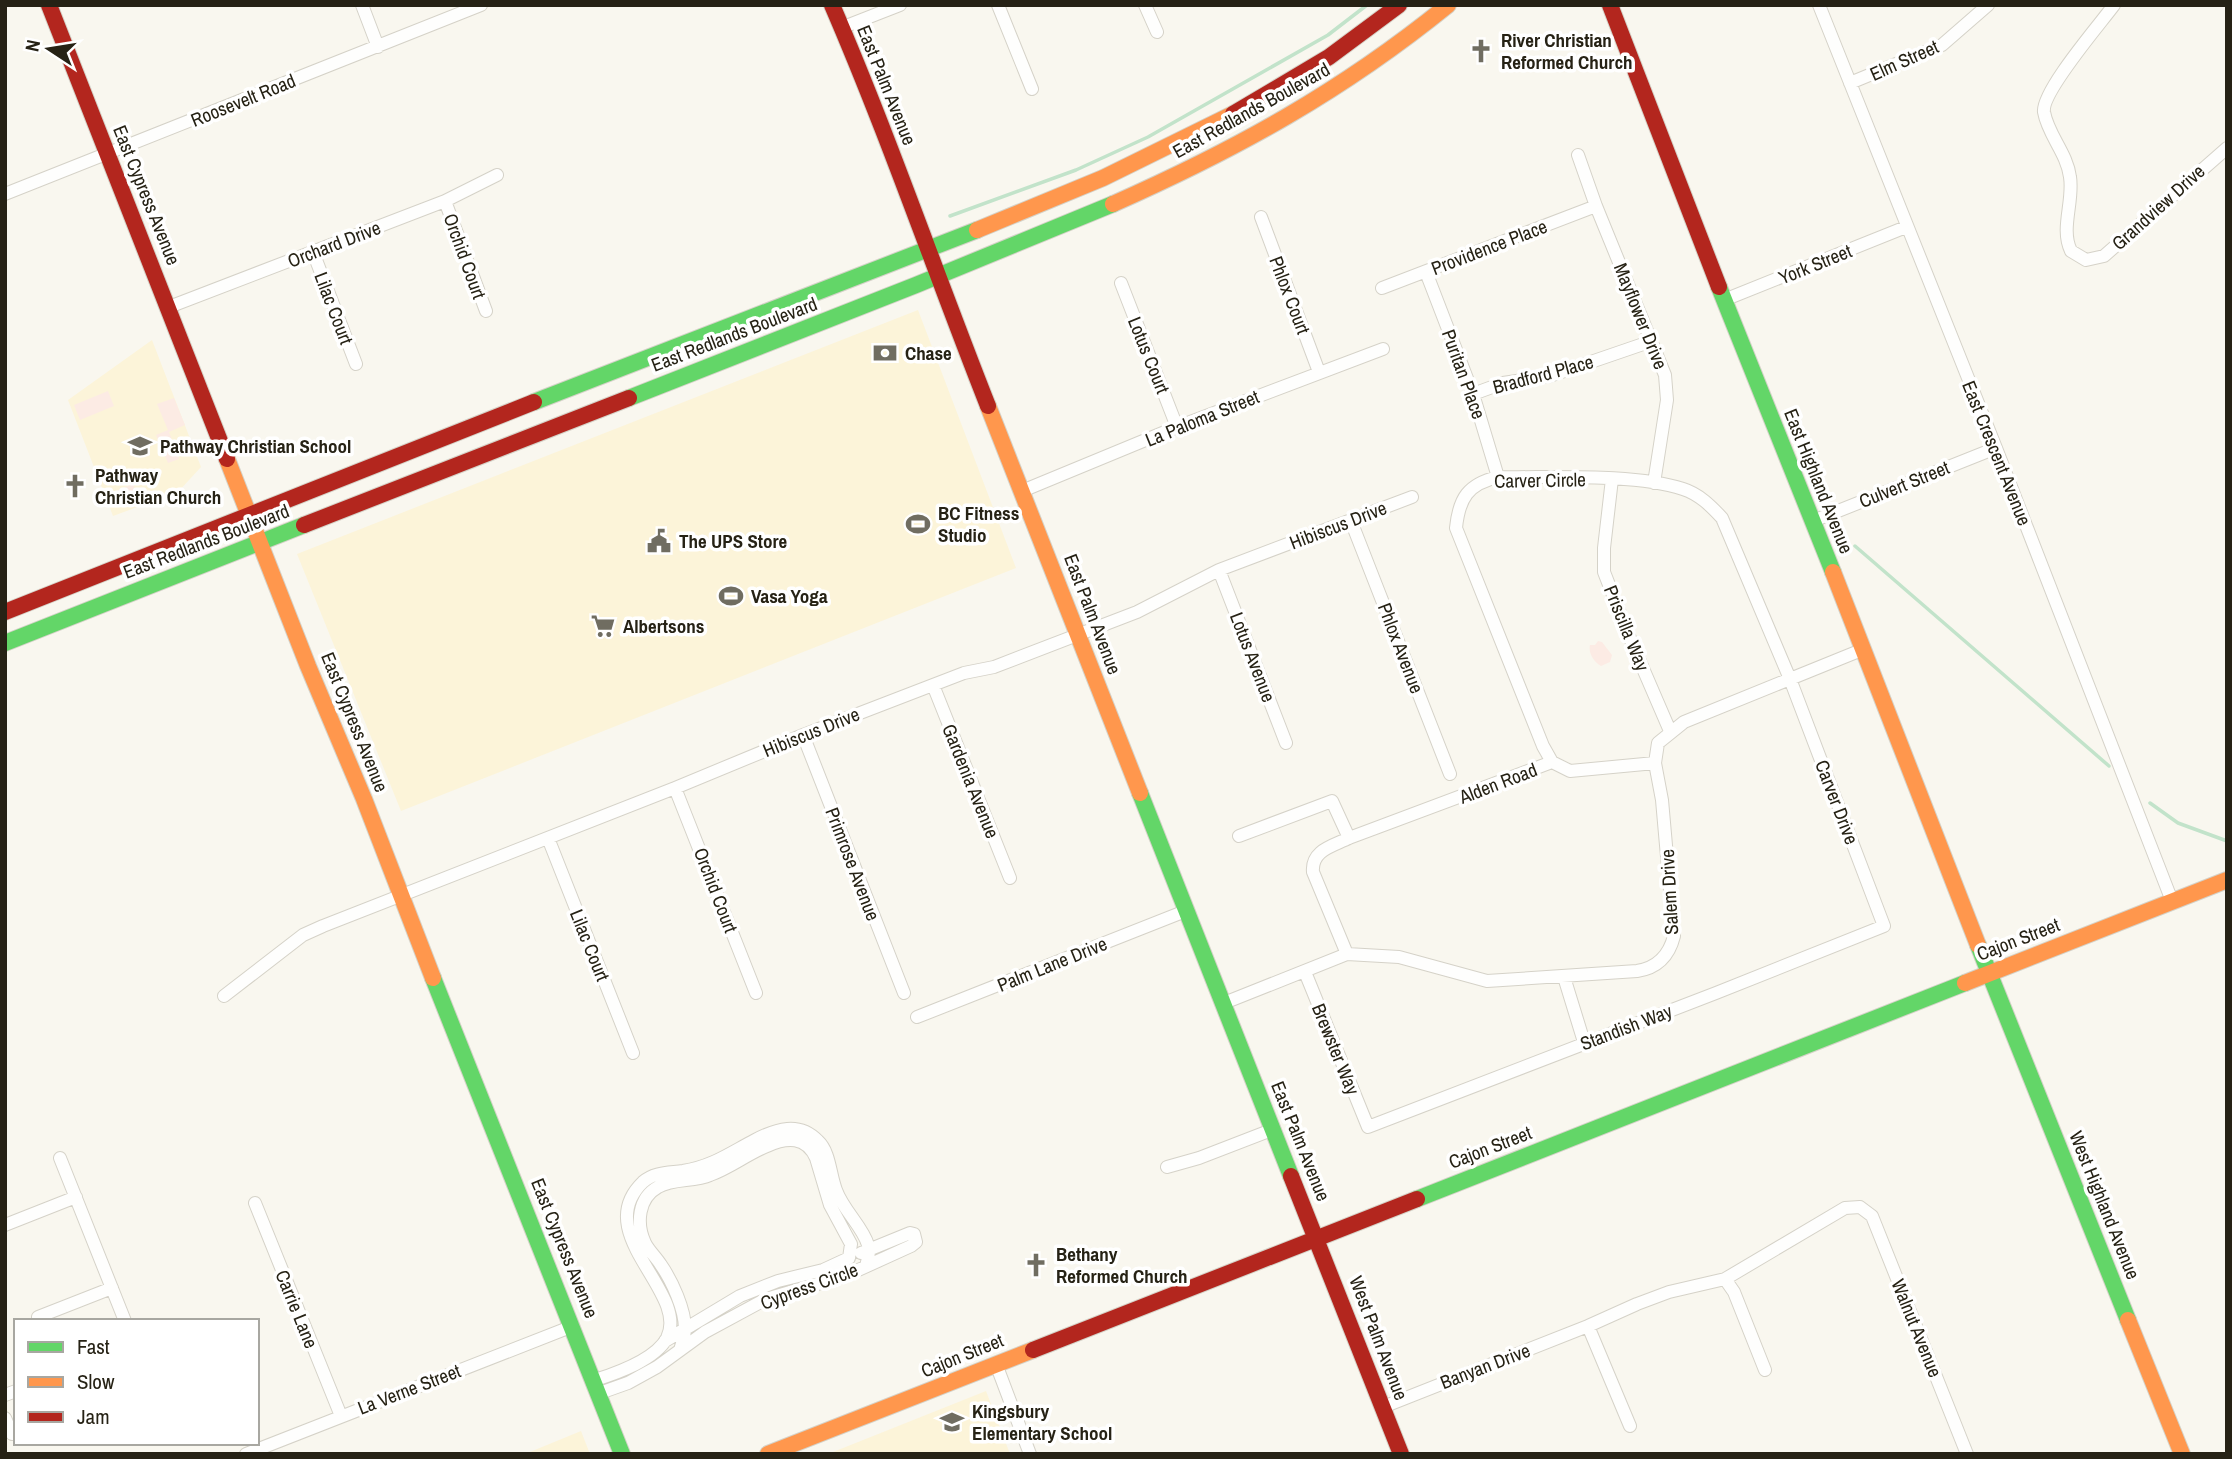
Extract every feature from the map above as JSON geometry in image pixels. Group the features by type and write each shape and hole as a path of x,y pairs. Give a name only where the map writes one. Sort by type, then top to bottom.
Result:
{"street":[{"name":"East Cypress Avenue","path":"49,5 308,666 364,799 400,897 573,1325 622,1454"},
{"path":"362,5 378,47"},
{"name":"Roosevelt Road","path":"5,194 481,5"},
{"name":"East Palm Avenue","path":"832,5 867,86 937,277 1317,1237"},
{"path":"841,28 900,5"},
{"path":"998,5 1031,89"},
{"path":"1145,5 1157,32"},
{"name":"East Redlands Boulevard","path":"5,612 1135,164 1230,116 1321,63 1399,5"},
{"name":"East Redlands Boulevard","path":"5,643 937,277 1134,196 1218,156 1333,90 1448,5"},
{"name":"East Highland Avenue","path":"1610,5 1989,972"},
{"name":"East Crescent Avenue","path":"1819,5 1996,448 2172,901"},
{"name":"Elm Street","path":"1850,83 1942,45 1988,5"},
{"name":"Grandview Drive","path":"2114,5 2052,87 2044,106 2047,121 2070,175 2067,237 2071,251 2085,260 2104,256 2227,148"},
{"name":"Mayflower Drive","path":"1578,155 1665,375 1667,393 1654,483"},
{"name":"Orchard Drive","path":"169,307 445,201 497,175"},
{"name":"Orchid Court","path":"445,201 486,311"},
{"name":"Providence Place","path":"1382,288 1596,206"},
{"name":"Phlox Court","path":"1261,217 1319,372"},
{"name":"York Street","path":"1724,300 1906,227"},
{"name":"Lilac Court","path":"313,252 356,364"},
{"name":"Puritan Place","path":"1426,272 1473,394 1498,477"},
{"name":"Lotus Court","path":"1121,284 1177,427"},
{"name":"Bradford Place","path":"1473,394 1503,383 1550,376 1652,341"},
{"name":"La Paloma Street","path":"1023,491 1177,427 1383,349"},
{"name":"Culvert Street","path":"1813,521 1996,448"},
{"name":"Carver Circle","path":"1552,762 1543,746 1457,528 1458,509 1468,492 1482,481 1498,477 1612,479 1654,483 1684,489 1695,495 1722,519 1790,679"},
{"name":"Priscilla Way","path":"1612,479 1604,572 1670,731"},
{"name":"Hibiscus Drive","path":"224,996 303,935 803,735 964,673 994,667 1137,612 1219,570 1412,497"},
{"name":"Phlox Avenue","path":"1351,521 1450,774"},
{"name":"Lotus Avenue","path":"1219,570 1286,743"},
{"path":"1655,763 1658,743 1684,722 1864,649"},
{"name":"Carver Drive","path":"1790,679 1885,926"},
{"name":"Gardenia Avenue","path":"933,685 1010,878"},
{"name":"Primrose Avenue","path":"803,735 904,993"},
{"name":"Alden Road","path":"1349,838 1552,762 1570,771 1655,763"},
{"name":"Salem Drive","path":"1346,954 1399,957 1487,981 1648,969 1666,956 1674,936 1665,828 1655,763"},
{"name":"Orchid Court","path":"675,788 756,993"},
{"path":"1224,1003 1346,954 1312,864 1318,853 1349,838 1332,801 1239,836"},
{"name":"Lilac Court","path":"548,838 633,1053"},
{"name":"Cajon Street","path":"768,1454 2227,880"},
{"name":"Palm Lane Drive","path":"917,1017 1188,910"},
{"name":"Standish Way","path":"1368,1126 1885,926"},
{"name":"Brewster Way","path":"1305,972 1368,1126"},
{"name":"West Highland Avenue","path":"1989,972 2182,1454"},
{"path":"1564,977 1584,1042"},
{"name":"Cypress Circle","path":"664,1341 668,1336 669,1323 664,1298 635,1251 628,1221 634,1196 644,1181 656,1174 715,1163 780,1129 807,1132 821,1143 836,1192 866,1240 866,1266"},
{"path":"1167,1167 1199,1158 1274,1129"},
{"name":"Cypress Circle","path":"680,1350 685,1327 673,1289 662,1266 646,1244 641,1226 641,1208 647,1197 659,1186 710,1176 775,1143 787,1139 800,1141 816,1158 830,1205 851,1244 849,1258"},
{"path":"60,1158 124,1319"},
{"path":"5,1224 76,1197"},
{"name":"Carrie Lane","path":"255,1203 341,1416"},
{"name":"Banyan Drive","path":"1383,1406 1669,1292 1725,1279 1845,1208 1860,1206"},
{"name":"Walnut Avenue","path":"1860,1206 1872,1216 1967,1454"},
{"name":"Cypress Circle","path":"910,1233 916,1237 916,1242 911,1246 866,1266 822,1284 766,1299 705,1332 657,1367 628,1383 597,1386 635,1365 685,1327 740,1296 769,1284 823,1270 910,1233"},
{"name":"West Palm Avenue","path":"1317,1237 1401,1454"},
{"path":"1725,1279 1734,1292 1765,1370"},
{"path":"38,1317 112,1288"},
{"name":"La Verne Street","path":"246,1454 573,1325"},
{"path":"1588,1326 1630,1426"},
{"path":"996,1364 1030,1454"},
{"path":"5,1418 12,1434"}],"shaded area":[{"path":"918,310 1016,568 401,811 297,554"},
{"name":"Pathway Christian School","path":"152,340 201,467 178,492 113,516 68,400"},
{"path":"108,391 114,406 80,420 74,405"},
{"path":"174,398 185,425 169,432 179,459 168,463 156,435 168,430 157,404"},
{"path":"133,484 140,501 123,507 116,491"},
{"path":"1598,641 1602,642 1612,655 1610,662 1601,666 1590,651 1590,645 1595,645"},
{"name":"Kingsbury Elementary School","path":"986,1391 1010,1454 828,1454"},
{"path":"581,1431 590,1454 525,1454"}],"waterway":[{"path":"950,216 1076,170 1148,137 1328,35 1367,5"},
{"path":"1855,546 2109,766"},
{"path":"2150,803 2178,823 2227,841"}],"traffic: fast":[{"path":"629,398 1113,204"},
{"path":"534,402 977,230"},
{"path":"1719,287 1833,572"},
{"path":"5,643 304,525"},
{"path":"1140,793 1291,1176"},
{"path":"1978,945 2128,1320"},
{"path":"433,978 622,1454"},
{"path":"1417,1199 1965,983"}],"traffic: slow":[{"path":"1113,204 1203,162 1287,116 1368,65 1448,5"},
{"path":"977,230 1103,178 1233,114"},
{"path":"988,406 1140,793"},
{"path":"227,459 433,978"},
{"path":"1833,572 1978,945"},
{"path":"1965,983 2227,880"},
{"path":"2128,1320 2182,1454"},
{"path":"768,1454 1033,1350"}],"traffic: jam":[{"path":"49,5 227,459"},
{"path":"832,5 873,104 988,406"},
{"path":"1233,114 1329,57 1399,5"},
{"path":"1610,5 1719,287"},
{"path":"304,525 629,398"},
{"path":"5,612 534,402"},
{"path":"1291,1176 1401,1454"},
{"path":"1033,1350 1417,1199"}],"place":[{"name":"River Christian Reformed Church","path":"1481,51"},
{"name":"Chase","path":"885,353"},
{"name":"Pathway Christian School","path":"140,446"},
{"name":"Pathway Christian Church","path":"75,486"},
{"name":"BC Fitness Studio","path":"918,524"},
{"name":"The UPS Store","path":"659,541"},
{"name":"Vasa Yoga","path":"731,596"},
{"name":"Albertsons","path":"603,626"},
{"name":"Bethany Reformed Church","path":"1036,1265"},
{"name":"Kingsbury Elementary School","path":"952,1422"}]}
